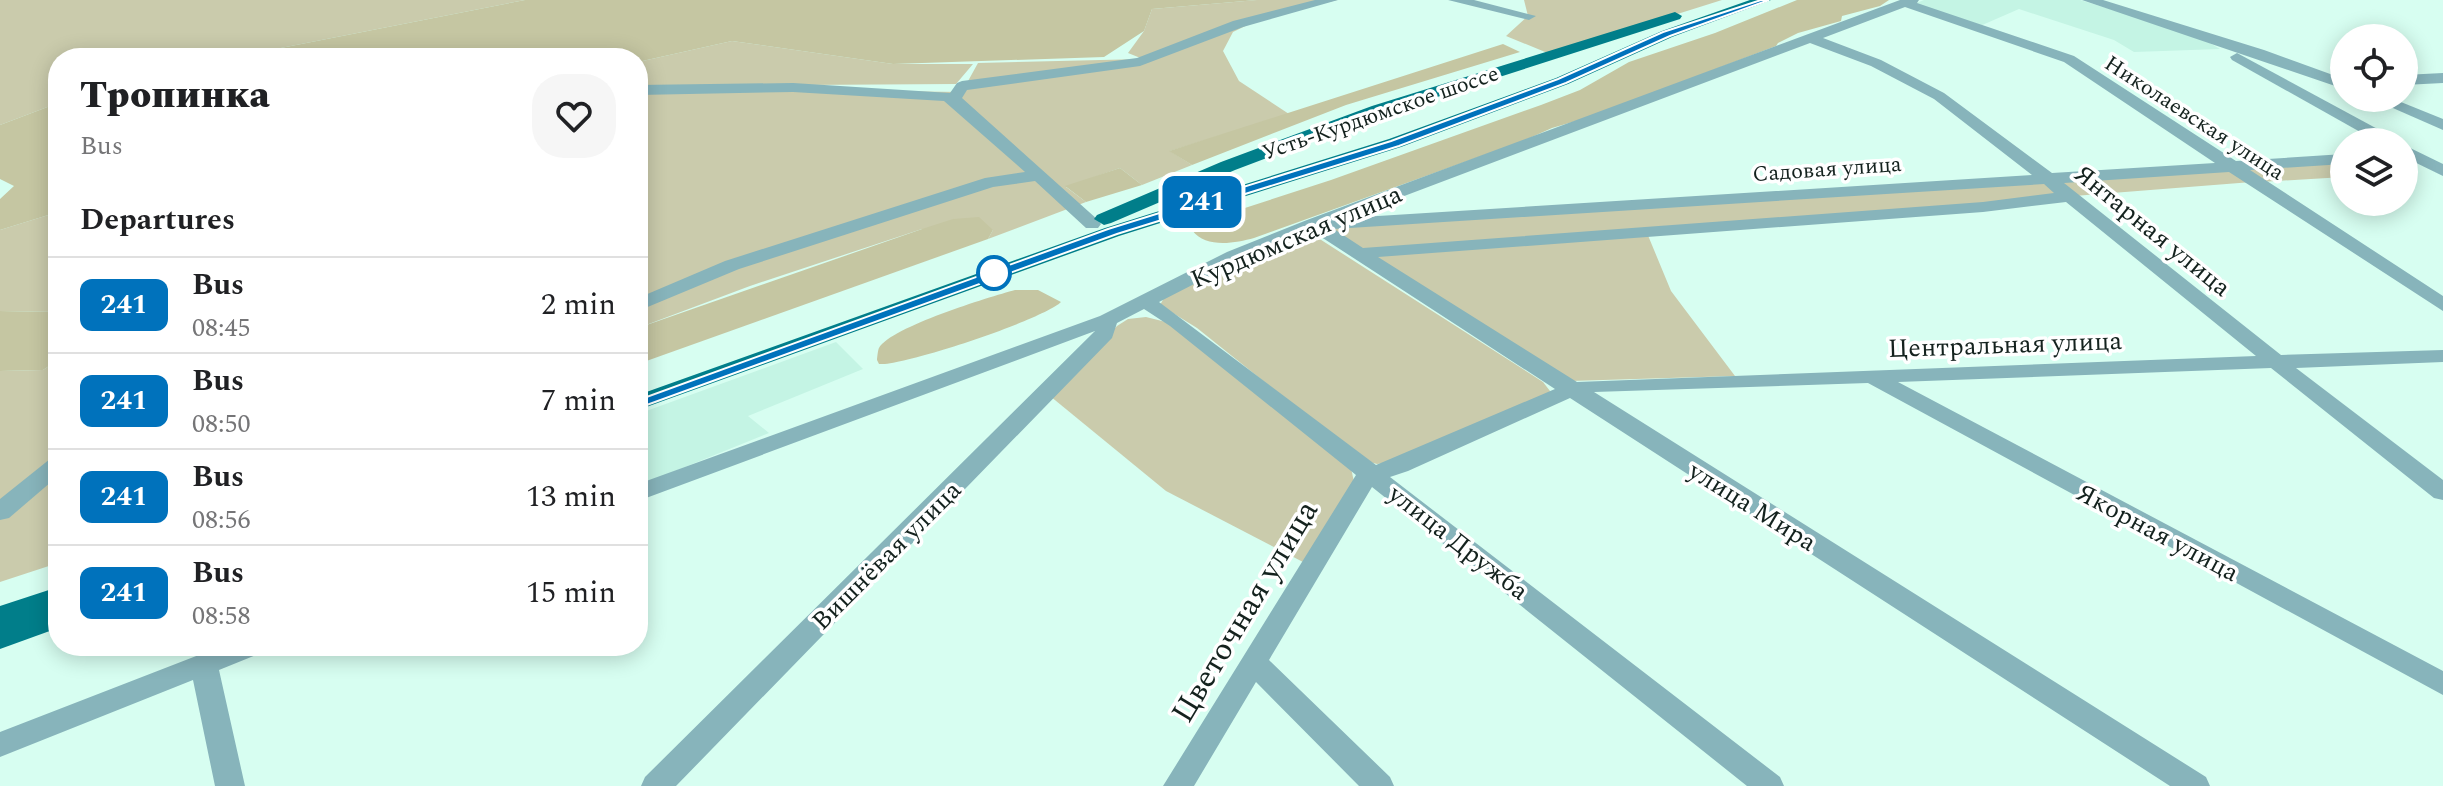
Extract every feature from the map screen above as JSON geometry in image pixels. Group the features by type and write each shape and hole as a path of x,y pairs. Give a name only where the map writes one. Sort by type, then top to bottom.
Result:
{"main road":[{"name":"Усть-Курдюмское шоссе","path":"648,384 1092,224 1228,166 1378,110 1723,0"},
{"name":"Усть-Курдюмское шоссе","path":"648,399 1112,232 1480,112 1562,81 1667,34 1764,0"},
{"path":"1442,88 1431,97 1430,102 1435,108 1459,114 1480,112"},
{"path":"1378,110 1411,106 1433,112 1435,119 1424,132"},
{"path":"0,617 48,600"},
{"path":"0,638 48,621"}],"street":[{"path":"954,99 962,86 1140,62 1238,24 1331,0"},
{"path":"1455,0 1529,16"},
{"path":"2089,0 2330,79"},
{"name":"Курдюмская улица","path":"648,489 1107,320 1234,256 1313,224 1909,1"},
{"name":"Николаевская улица","path":"1909,1 2069,59 2443,305"},
{"path":"2197,33 2219,30 2330,73"},
{"path":"2197,33 2365,128"},
{"name":"Янтарная улица","path":"1812,39 1876,63 1939,96 2443,492"},
{"path":"2418,79 2443,78"},
{"path":"648,90 741,87 941,94 954,99 1035,176 1092,224"},
{"path":"2412,112 2443,125"},
{"path":"2418,152 2442,149"},
{"path":"2418,158 2443,171"},
{"name":"Садовая улица","path":"1313,224 1481,217 2330,160"},
{"path":"648,301 732,265 991,182 1035,176"},
{"name":"Садовая улица","path":"1359,256 1369,252 1983,207 2069,196"},
{"name":"улица Мира","path":"1313,224 2195,786"},
{"name":"улица Дружба","path":"1146,302 1177,322 1769,786"},
{"name":"Вишнёвая улица","path":"656,786 1105,334 1107,320"},
{"name":"Центральная улица","path":"1372,474 1414,460 1570,390 1590,386 2443,356"},
{"name":"Якорная улица","path":"1874,377 2443,684"},
{"path":"0,512 48,472"},
{"name":"Цветочная улица","path":"1178,786 1362,483 1372,474"},
{"path":"0,745 226,656"},
{"path":"1253,662 1379,786"},
{"path":"204,665 230,786"}],"shaded area":[{"path":"0,0 525,0 281,48 48,48 48,107 0,125"},
{"path":"525,0 1257,0 1152,9 1144,31 1104,57 893,64 732,41 648,60 648,48 281,48"},
{"path":"1257,0 1337,0 1260,19 1233,32 1223,51 1239,81 1289,114 1170,151 1192,165 1142,185 1120,168 1066,187 1086,202 988,239 993,230 922,229 750,286 648,324 648,88 962,92 978,63 1143,59 1128,53 1144,31 1152,9"},
{"path":"1524,0 1722,0 1550,54 1506,36 1528,16"},
{"path":"1797,0 1889,0 1880,6 1842,16 1841,21 1798,33 1776,46 1593,116 1552,128 1254,238 1230,243 1213,242 1192,230 1217,217 1541,105 1580,90 1629,62 1715,33"},
{"path":"1924,0 2080,0 2196,35 2220,49 2134,52 2114,40 2019,9 1980,26 1914,4"},
{"path":"732,41 893,64 973,64 956,84 648,86 648,60"},
{"path":"1503,44 1520,52 1346,105 1192,165 1169,151"},
{"path":"48,107 48,215 0,230 0,199 14,186 0,179 0,125"},
{"path":"2330,161 2330,178 2260,182 2246,169"},
{"path":"1120,168 1142,185 1086,202 1065,186"},
{"path":"2227,170 2252,182 2074,196 2058,179"},
{"path":"2040,181 2057,192 1980,204 1362,250 1327,228"},
{"path":"48,215 48,312 0,311 0,230"},
{"path":"979,217 993,230 988,239 648,360 648,325 953,219"},
{"path":"1647,233 1671,291 1735,376 1570,381 1374,259 1376,255"},
{"path":"1302,234 1315,236 1543,382 1550,391 1548,397 1400,461 1377,464 1362,460 1197,328 1160,305 1164,298 1227,265"},
{"path":"1015,290 1038,290 1061,302 1029,319 973,340 916,358 879,364 879,348 902,331"},
{"path":"0,311 48,312 48,367 43,370 0,371"},
{"path":"1146,317 1174,324 1351,468 1354,482 1303,562 1166,491 1050,396 1117,326 1128,319"},
{"path":"836,342 863,369 748,416 769,433 648,482 648,410"},
{"path":"48,367 48,566 0,582 0,371 43,370"}],"bus line":[{"name":"241","path":"648,399 1112,232 1395,143 1513,101 1667,34 1764,0"}]}
